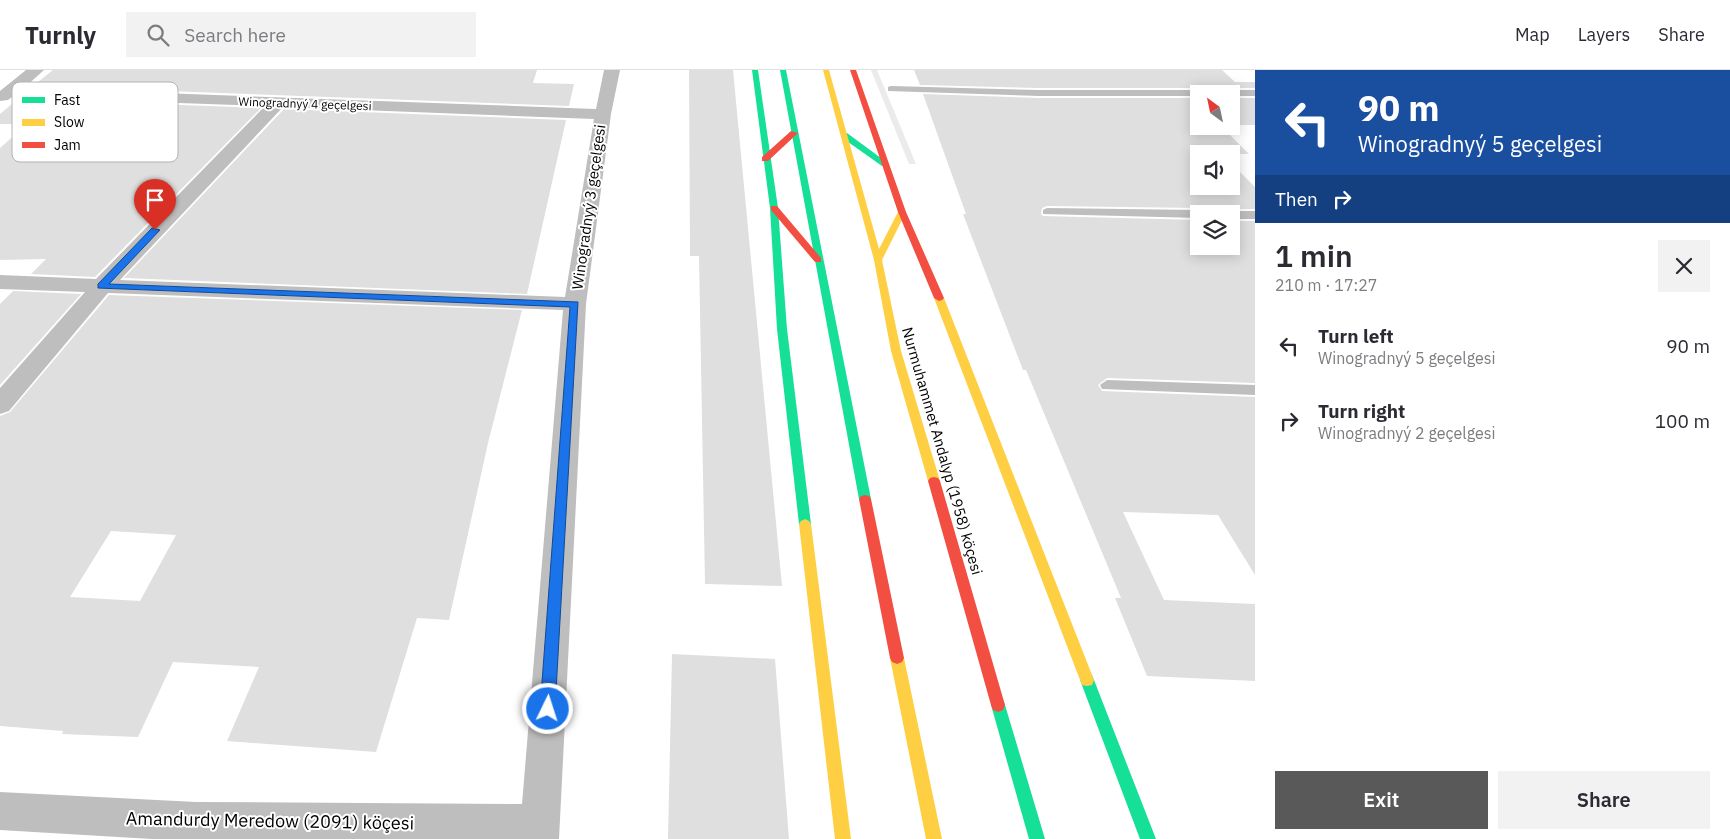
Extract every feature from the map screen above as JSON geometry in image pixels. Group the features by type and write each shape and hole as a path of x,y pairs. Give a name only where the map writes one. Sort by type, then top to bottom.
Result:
{"main road":[{"path":"755,70 765,159 774,208 782,329 843,839"},
{"path":"783,70 838,364 934,839"},
{"name":"Nurmuhammet Andalyp (1958) köçesi","path":"826,70 878,260 896,351 1038,839"},
{"path":"853,70 902,212 954,332 1148,839"},
{"path":"765,159 794,133"},
{"path":"844,135 885,164"},
{"path":"774,208 820,263"},
{"path":"878,260 902,212"}],"street":[{"path":"21,82 36,70"},
{"name":"Winogradnyý 3 geçelgesi","path":"540,832 575,304 602,114 612,70"},
{"name":"Winogradnyý 4 geçelgesi","path":"178,101 602,114"},
{"path":"0,404 102,286 277,104"},
{"path":"0,282 575,304"},
{"name":"Amandurdy Meredow (2091) köçesi","path":"0,811 193,831 540,832"}],"lane":[{"path":"891,89 1039,93 1255,93"},
{"path":"1047,212 1190,214"},
{"path":"1240,215 1255,215"},
{"path":"1107,385 1255,390"}],"shaded area":[{"path":"871,70 877,70 916,164 909,164"}],"building":[{"path":"53,70 537,70 533,83 574,84 569,106 178,91 178,82 38,82"},
{"path":"689,70 733,70 782,586 705,584 699,256 690,256"},
{"path":"914,70 1222,70 1235,82 1255,82 1255,88 1240,88 1240,85 1190,85 1190,88 1039,88 920,85"},
{"path":"923,94 1039,98 1190,98 1190,135 1230,135 1240,145 1190,145 1190,195 1240,195 1240,172 1255,187 1255,209 1240,209 1240,205 1190,205 1190,208 1047,206 1042,208 1041,214 1043,216 1190,220 1190,255 1240,255 1240,221 1255,221 1255,383 1107,378 1098,385 1102,391 1255,397 1255,575 1218,515 1123,512 1164,600 1255,604 1255,681 1147,676 1115,598 1121,598 1026,370 1023,370 963,214 966,214"},
{"path":"1240,98 1255,98 1255,125 1240,125"},
{"path":"12,104 12,124 0,124 0,114"},
{"path":"178,105 261,108 95,277 31,274 46,259 0,260 0,148 12,137 12,162 178,162"},
{"path":"284,109 566,120 527,294 124,278"},
{"path":"1240,145 1249,154 1240,154"},
{"path":"13,291 81,294 0,385 0,304"},
{"path":"109,295 522,310 488,443 449,620 417,618 376,752 227,741 259,667 173,662 138,737 62,734 63,731 0,726 0,416 10,412","holes":["111,531 176,535 140,601 70,597"]},
{"path":"672,654 775,659 789,839 668,839"}],"traffic: fast":[{"path":"755,70 774,208 782,329 805,524"},
{"path":"783,70 865,499"},
{"path":"844,135 885,164"},
{"path":"1087,680 1148,839"},
{"path":"998,705 1037,839"}],"traffic: slow":[{"path":"826,70 878,260 896,351 934,481"},
{"path":"878,260 902,212"},
{"path":"939,298 1087,680"},
{"path":"805,524 843,839"},
{"path":"897,658 934,839"}],"traffic: jam":[{"path":"853,70 902,212 939,298"},
{"path":"765,159 794,133"},
{"path":"774,208 818,260"},
{"path":"934,481 998,705"},
{"path":"865,499 897,658"}],"route":[{"path":"155,230 102,286 575,304 548,709"}]}
